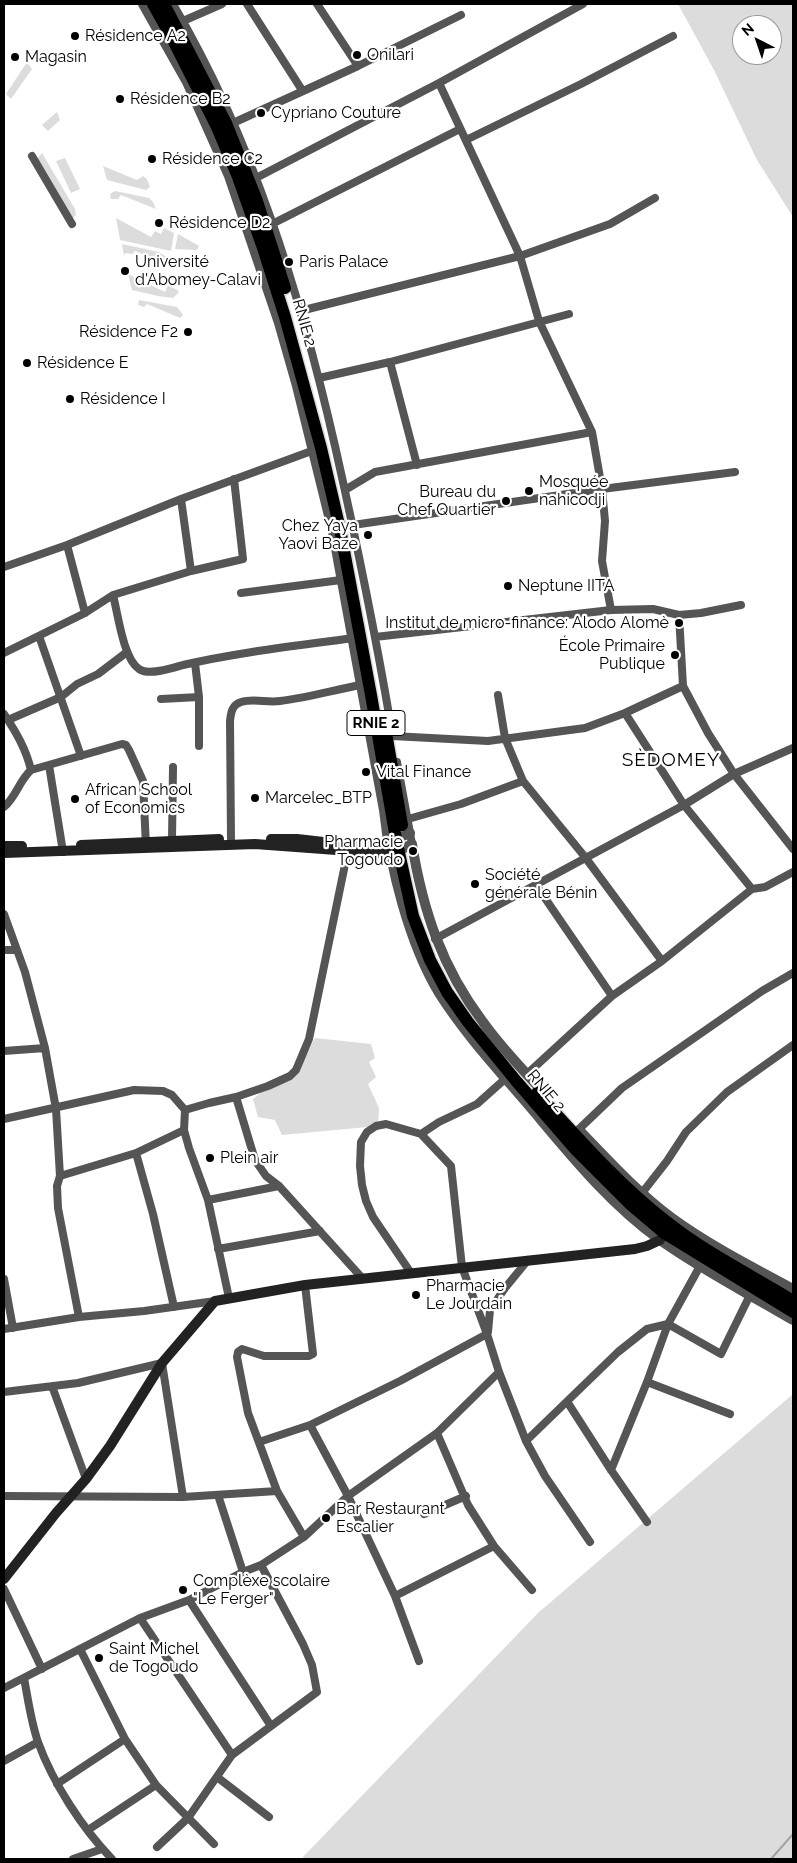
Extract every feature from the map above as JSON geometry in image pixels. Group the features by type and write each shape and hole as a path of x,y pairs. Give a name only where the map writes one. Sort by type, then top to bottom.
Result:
{"highway":[{"name":"RNIE 2","path":"152,4 171,36 216,125 238,177 264,248 285,316 317,449 340,529 401,844"},
{"name":"RNIE 2","path":"164,4 226,123 257,201 274,251 312,381 350,525 384,718 413,916 430,960 447,992 468,1022 551,1123 631,1205 664,1232 793,1312"},
{"name":"RNIE 2","path":"664,1232 709,1251 793,1301"}],"main road":[{"path":"146,845 172,840 231,839 297,839 341,844 401,844"},
{"path":"4,853 146,845 255,844 348,850 401,844"},
{"path":"4,846 63,849"},
{"path":"4,1579 86,1479 110,1446 162,1363 215,1301 305,1285 636,1249 648,1246 664,1232"}],"street":[{"path":"143,4 186,82 229,176 279,323 317,449 384,810 401,844 435,938 459,987 483,1023 527,1074 578,1130 642,1193 671,1217 715,1246 793,1289"},
{"path":"173,4 234,123 256,178 287,266 320,378 375,636 408,819 401,844 405,912 423,961 439,993 505,1079 573,1158 625,1212 664,1232 700,1266 793,1320"},
{"path":"183,21 222,4"},
{"path":"246,4 302,90"},
{"path":"318,4 358,66"},
{"path":"256,178 439,83 583,4"},
{"path":"234,123 302,90 358,66 462,15"},
{"path":"466,140 581,84 672,36"},
{"path":"439,83 520,256 539,321 592,432 602,489 605,520 602,562 611,610"},
{"path":"272,224 460,129"},
{"path":"32,156 72,224"},
{"path":"300,311 520,256 610,224 655,198"},
{"path":"320,378 390,362 569,314"},
{"path":"390,362 416,465"},
{"path":"345,490 375,472 592,432"},
{"path":"4,567 67,545 181,499 317,449"},
{"path":"350,525 735,472"},
{"path":"4,653 85,613 113,595 191,571 243,558 234,479"},
{"path":"181,499 191,571"},
{"path":"67,545 85,613"},
{"path":"241,593 341,580"},
{"path":"113,595 127,652 134,665 141,671 155,672 195,663 353,638"},
{"path":"375,636 611,610 653,609 679,615 701,613 741,605"},
{"path":"679,615 683,686 708,733 734,774 793,849"},
{"path":"39,636 82,756"},
{"path":"31,770 28,756 6,717 61,696 77,684 98,674 127,652"},
{"path":"195,663 199,697 199,746"},
{"path":"231,839 230,720 235,705 254,700 267,702 282,701 361,685"},
{"path":"392,736 488,741 584,728 625,713 683,686"},
{"path":"498,695 505,738 522,781 585,857 662,961"},
{"path":"161,699 199,697"},
{"path":"625,713 684,805 752,889"},
{"path":"4,807 13,797 22,779 31,770 119,744 126,745 143,781 146,845"},
{"path":"435,938 684,805 734,774 793,748"},
{"path":"49,765 63,849"},
{"path":"172,840 173,766"},
{"path":"408,819 461,804 522,781"},
{"path":"185,1110 236,1097 290,1076 302,1057 309,1039 348,850"},
{"path":"527,1074 612,996 662,961 752,889 765,887 793,872"},
{"path":"536,885 612,996"},
{"path":"4,914 33,998 45,1048 56,1109 60,1176 57,1186 58,1208 79,1317"},
{"path":"4,950 16,950"},
{"path":"578,1130 622,1088 762,990 793,973"},
{"path":"642,1193 686,1132 727,1092 793,1045"},
{"path":"4,1051 45,1048"},
{"path":"421,1134 439,1122 477,1104 505,1079"},
{"path":"4,1119 56,1109 134,1090 163,1092 172,1095 185,1110 184,1130 208,1200 229,1298"},
{"path":"236,1097 255,1160 266,1176 280,1186 364,1279"},
{"path":"411,1273 374,1217 366,1200 360,1166 361,1142 367,1132 376,1126 386,1124 421,1134 451,1166 462,1267 499,1372 526,1441 545,1476 590,1542"},
{"path":"60,1176 136,1152 184,1130"},
{"path":"136,1152 153,1214 174,1307"},
{"path":"208,1200 280,1186"},
{"path":"218,1249 320,1231"},
{"path":"487,1334 490,1310 528,1260"},
{"path":"611,1470 647,1382 668,1324 700,1266"},
{"path":"4,1279 14,1328"},
{"path":"304,1537 277,1491 244,1398 237,1357 238,1352 242,1349 264,1356 309,1356 313,1354 305,1285"},
{"path":"526,1441 568,1403 618,1352 647,1328 668,1324 721,1354 750,1295"},
{"path":"4,1329 79,1317 215,1301"},
{"path":"259,1442 310,1425 400,1381 487,1334"},
{"path":"4,1392 78,1383 162,1363 183,1497"},
{"path":"4,1688 140,1618 188,1600 261,1565 304,1537 348,1496 437,1433 499,1372"},
{"path":"647,1382 730,1414"},
{"path":"52,1386 86,1479"},
{"path":"568,1403 647,1522"},
{"path":"310,1425 348,1496 395,1596 419,1661"},
{"path":"437,1433 466,1496 468,1505 494,1546 532,1590"},
{"path":"4,1496 183,1497 277,1491"},
{"path":"218,1495 243,1572"},
{"path":"424,1514 466,1496"},
{"path":"395,1596 494,1546"},
{"path":"157,1847 188,1818 232,1755 317,1692 312,1665 303,1644 261,1565"},
{"path":"4,1589 42,1668"},
{"path":"188,1600 271,1726"},
{"path":"140,1618 232,1755"},
{"path":"80,1649 125,1739 156,1785 214,1844"},
{"path":"24,1678 38,1742 57,1784 88,1830 112,1859"},
{"path":"57,1784 125,1739"},
{"path":"4,1761 38,1742"},
{"path":"217,1777 269,1817"},
{"path":"88,1830 156,1785"},
{"path":"73,1859 102,1849"}],"shaded area":[{"path":"678,4 793,4 793,217 757,160 714,70"},
{"path":"27,62 32,69 11,99 6,94"},
{"path":"57,112 60,120 48,131 42,125"},
{"path":"42,153 75,209 76,215 72,219 36,160"},
{"path":"65,158 80,189 71,193 56,161"},
{"path":"103,166 137,180 143,176 147,179 150,187 146,190 107,180"},
{"path":"115,191 149,198 156,209 121,195 118,199 111,199 110,194"},
{"path":"116,218 151,237 155,231 161,234 164,228 174,233 171,251 120,240"},
{"path":"178,234 199,246 197,250 175,249"},
{"path":"122,244 159,252 172,261 170,266 135,251 132,254 126,253 124,255"},
{"path":"128,274 165,292 168,285 179,292 173,298 132,290"},
{"path":"139,300 177,307 183,315 180,318 147,304 144,307 138,305"},
{"path":"315,1038 371,1044 375,1058 369,1062 376,1077 368,1084 379,1108 378,1126 282,1135 275,1120 258,1117 253,1099 267,1088 293,1077"},
{"path":"793,1394 793,1859 301,1859 538,1613"}],"waterway":[{"path":"771,1859 793,1834"}],"place":[{"name":"Résidence A2","path":"75,36"},
{"name":"Onilari","path":"357,55"},
{"name":"Magasin","path":"15,57"},
{"name":"Résidence B2","path":"120,99"},
{"name":"Cypriano Couture","path":"261,113"},
{"name":"Résidence C2","path":"152,159"},
{"name":"Résidence D2","path":"159,223"},
{"name":"Paris Palace","path":"289,262"},
{"name":"Université d'Abomey-Calavi","path":"125,271"},
{"name":"Résidence F2","path":"188,332"},
{"name":"Résidence E","path":"27,363"},
{"name":"Résidence I","path":"70,399"},
{"name":"Mosquée nahicodji","path":"529,491"},
{"name":"Bureau du Chef Quartier","path":"506,501"},
{"name":"Chez Yaya Yaovi Baze","path":"368,535"},
{"name":"Neptune IITA","path":"508,586"},
{"name":"Institut de micro-finance: Alodo Alomè","path":"679,623"},
{"name":"École Primaire Publique","path":"675,655"},
{"name":"Vital Finance","path":"366,772"},
{"name":"Marcelec_BTP","path":"255,798"},
{"name":"African School of Economics","path":"75,799"},
{"name":"Pharmacie Togoudo","path":"413,851"},
{"name":"Société générale Bénin","path":"475,884"},
{"name":"Plein air","path":"210,1158"},
{"name":"Pharmacie Le Jourdain","path":"416,1295"},
{"name":"Bar Restaurant Escalier","path":"326,1518"},
{"name":"Complèxe scolaire \"Le Ferger\"","path":"183,1590"},
{"name":"Saint Michel de Togoudo","path":"99,1658"}],"district":[{"name":"SÈDOMEY","path":"671,760"}]}
